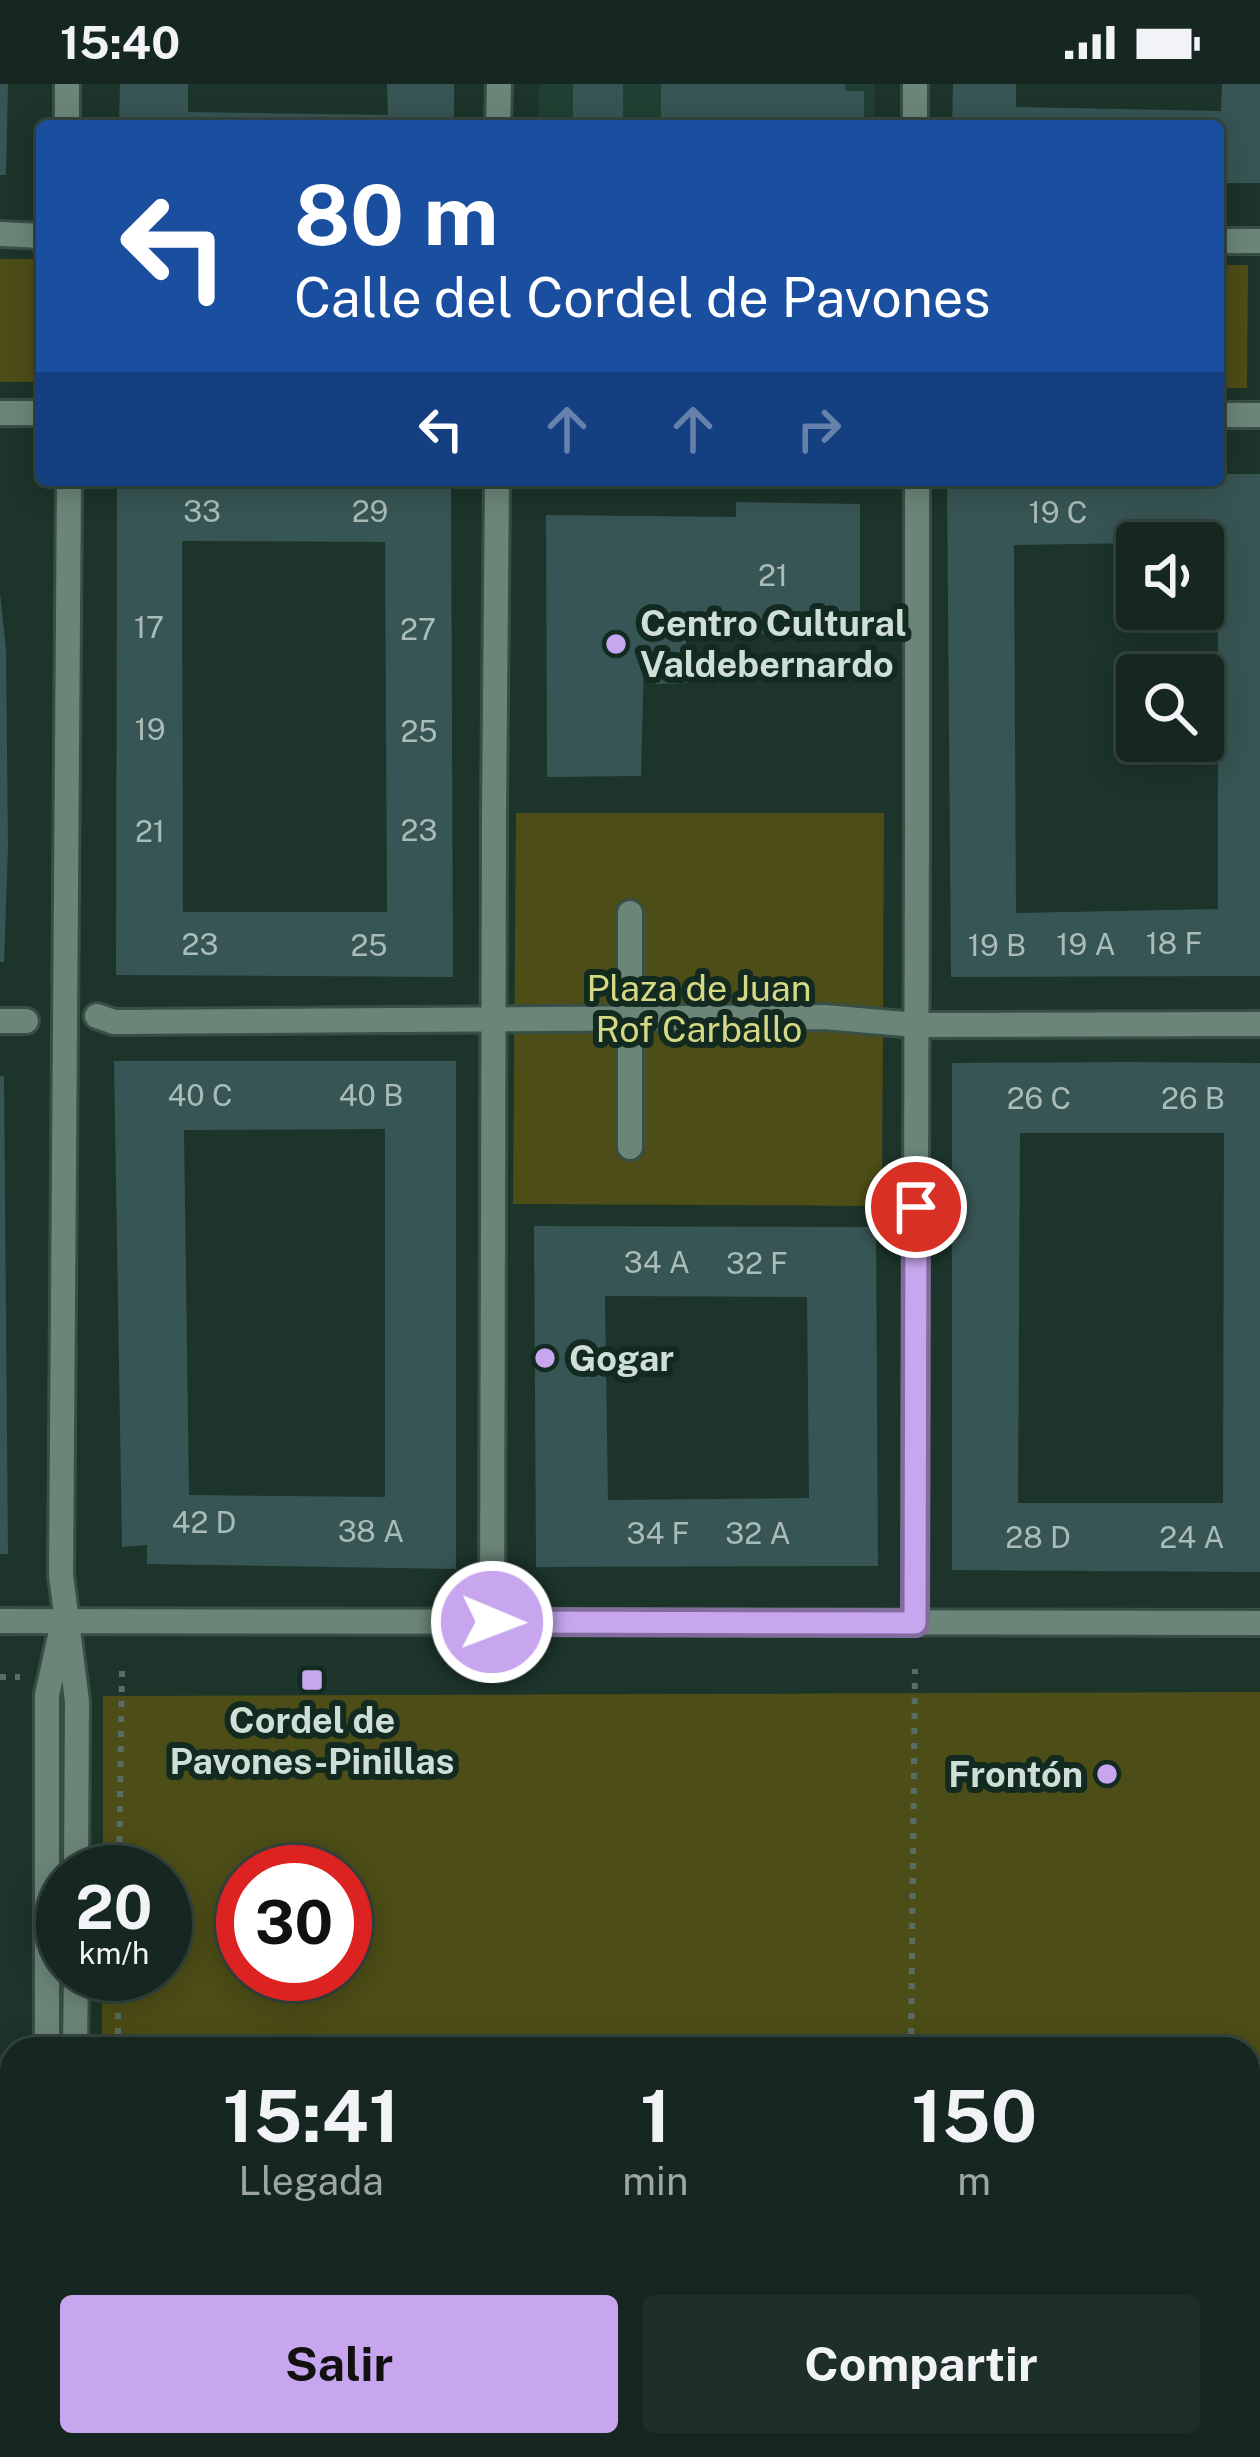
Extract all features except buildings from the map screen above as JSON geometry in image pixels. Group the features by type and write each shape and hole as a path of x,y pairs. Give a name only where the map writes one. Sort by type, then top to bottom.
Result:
{"street":[{"path":"67,84 67,120"},
{"path":"499,84 499,120"},
{"path":"915,84 915,120"},
{"path":"0,234 36,236"},
{"path":"1224,241 1260,241"},
{"path":"0,413 36,413"},
{"path":"1224,415 1260,415"},
{"path":"69,486 63,1622 77,1701 76,1845"},
{"path":"492,1622 497,486"},
{"path":"915,1623 917,486"},
{"path":"630,913 630,1147"},
{"path":"97,1016 114,1022 494,1023 824,1017 916,1025 1260,1024"},
{"path":"0,1022 26,1021"},
{"path":"0,1621 1260,1623"},
{"path":"47,2037 47,1695 63,1622"},
{"path":"75,2037 76,2001"}],"path":[{"path":"911,2037 915,1669"},
{"path":"119,1845 122,1670"},
{"path":"118,2001 118,2037"}],"shaded area":[{"path":"539,84 874,84 874,120 539,120"}],"green space":[{"path":"0,259 36,259 36,382 0,382"},
{"path":"1224,265 1248,265 1247,388 1224,388"},
{"name":"Plaza de Juan Rof Carballo","path":"516,813 884,813 882,1206 513,1204"},
{"path":"1260,1692 1260,2037 102,2037 102,2001 192,2001 192,1845 103,1845 103,1696"}],"place":[{"name":"Centro Cultural Valdebernardo","path":"616,644"},
{"name":"Gogar","path":"545,1358"},
{"name":"Cordel de Pavones-Pinillas","path":"312,1680"},
{"name":"Frontón","path":"1107,1774"}],"route":[{"path":"492,1622 915,1623 916,1207"}]}
